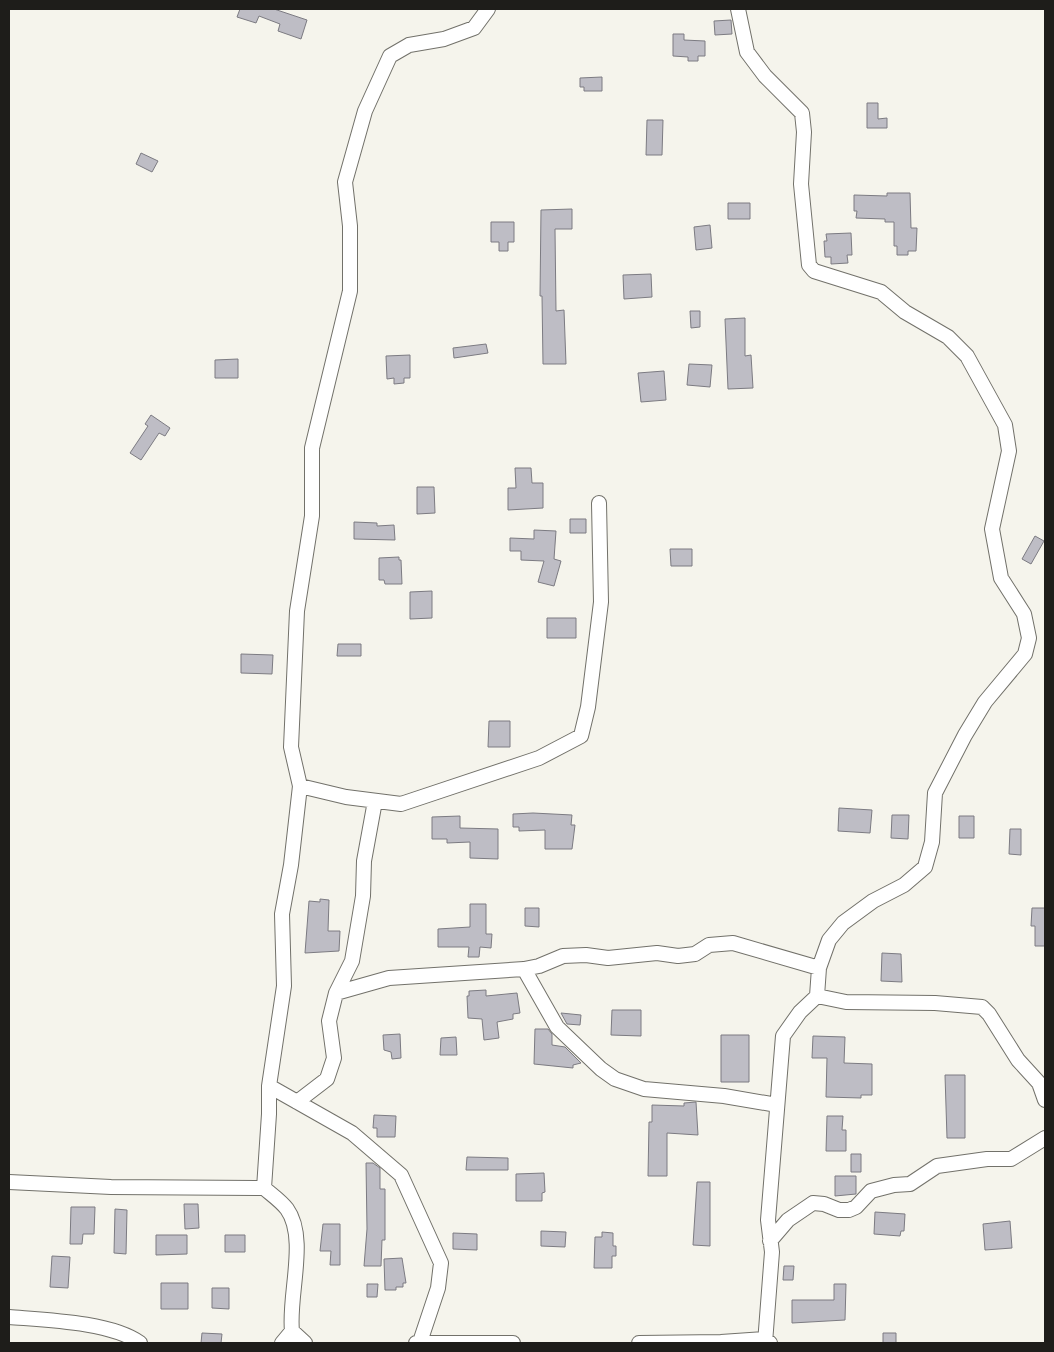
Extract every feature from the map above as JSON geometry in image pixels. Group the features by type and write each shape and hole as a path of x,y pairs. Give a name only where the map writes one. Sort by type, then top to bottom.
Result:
{"street":[{"path":"264,1188 269,1086 284,986 282,914 291,865 300,786 291,747 297,611 312,516 312,448 350,291 350,226 345,182 365,111 390,56 409,45 444,39 474,28 488,9"},
{"path":"639,1343 767,1342 772,1252 768,1220 783,1036 800,1012 817,996 819,968 829,940 843,923 873,901 904,885 925,867 932,842 935,794 965,735 985,702 1025,654 1029,638 1024,614 1001,578 992,530 1009,451 1005,425 967,356 948,337 905,312 881,292 814,271 809,264 801,184 804,132 802,113 765,76 748,52 738,9"},
{"path":"300,786 346,797 401,804 539,758 581,736 588,707 601,602 599,503"},
{"path":"297,1102 327,1079 334,1058 329,1021 336,993 352,961 363,896 364,861 375,801"},
{"path":"336,993 389,978 524,969 539,966 563,956 586,955 608,958 657,953 678,956 695,954 709,945 733,943 819,968"},
{"path":"524,969 557,1027 601,1070 615,1079 644,1089 724,1096 777,1105"},
{"path":"817,996 846,1002 935,1003 982,1007 989,1014 1018,1060 1039,1082 1045,1100"},
{"path":"269,1086 352,1133 401,1175 442,1263 438,1288 418,1342 514,1343"},
{"path":"770,1241 788,1220 813,1203 824,1204 839,1210 849,1210 856,1207 871,1191 894,1185 910,1184 937,1166 979,1160 1011,1159 1045,1138"},
{"path":"9,1182 111,1187 264,1188 288,1210 296,1228 296,1259 290,1316 292,1331 305,1343"},
{"path":"9,1317 51,1320 94,1327 130,1336 140,1343"},
{"path":"282,1343 292,1331"}],"building":[{"path":"240,9 274,9 307,20 301,39 278,31 280,24 259,16 256,23 237,17"},
{"path":"731,20 732,34 715,35 714,21"},
{"path":"673,34 684,34 684,40 705,41 705,56 698,56 698,61 688,61 688,57 673,56"},
{"path":"602,77 602,91 584,91 584,87 580,87 580,78"},
{"path":"867,103 878,103 878,119 887,118 887,128 867,128"},
{"path":"647,120 663,120 662,155 646,155"},
{"path":"141,153 158,161 152,172 136,164"},
{"path":"887,193 910,193 911,228 917,228 916,251 908,251 908,255 897,255 897,246 894,246 894,222 885,222 885,219 856,218 857,211 854,211 854,195 887,196"},
{"path":"728,203 750,203 750,219 728,219"},
{"path":"572,209 572,229 555,229 556,311 564,310 566,364 543,364 542,296 540,296 541,210"},
{"path":"491,222 514,222 514,242 508,242 508,251 499,251 499,242 491,242"},
{"path":"710,225 712,248 696,250 694,227"},
{"path":"851,233 852,255 847,255 848,263 831,264 831,257 825,257 824,241 827,241 826,234"},
{"path":"651,274 652,297 624,299 623,275"},
{"path":"690,311 700,311 700,327 691,328"},
{"path":"745,318 745,356 751,355 753,388 728,389 725,319"},
{"path":"486,344 488,353 454,358 453,348"},
{"path":"410,355 410,378 404,378 404,383 394,384 394,378 387,379 386,356"},
{"path":"238,359 238,378 215,378 215,360"},
{"path":"689,364 712,365 710,387 687,385"},
{"path":"664,371 666,400 641,402 638,373"},
{"path":"151,415 170,428 165,436 159,433 141,460 130,453 148,426 145,424"},
{"path":"515,468 531,468 532,483 543,483 543,508 508,510 508,488 516,488"},
{"path":"417,487 434,487 435,513 417,514"},
{"path":"570,519 586,519 586,533 570,533"},
{"path":"354,522 377,523 377,526 394,525 395,540 354,539"},
{"path":"534,530 556,531 554,559 561,561 554,586 538,582 544,561 521,560 521,551 510,551 510,538 534,539"},
{"path":"1035,536 1044,541 1031,564 1022,559"},
{"path":"670,549 692,549 692,566 671,566"},
{"path":"399,557 399,560 401,560 402,584 385,584 384,580 379,580 379,558"},
{"path":"432,591 432,618 410,619 410,592"},
{"path":"547,618 576,618 576,638 547,638"},
{"path":"338,644 361,644 361,656 337,656"},
{"path":"241,654 273,655 272,674 241,673"},
{"path":"489,721 510,721 510,747 488,747"},
{"path":"839,808 872,810 870,833 838,831"},
{"path":"513,814 572,815 571,825 575,825 572,849 545,849 545,830 519,831 519,827 513,827"},
{"path":"892,815 909,815 908,839 891,838"},
{"path":"460,816 460,828 498,829 498,859 470,858 470,842 447,843 447,839 432,839 432,817"},
{"path":"959,816 974,816 974,838 959,838"},
{"path":"1010,829 1021,829 1021,855 1009,854"},
{"path":"320,899 329,900 328,931 340,931 339,951 305,953 309,901 320,902"},
{"path":"470,904 486,904 486,934 492,934 491,948 480,947 479,957 468,957 469,947 438,947 438,929 470,927"},
{"path":"525,908 539,908 539,927 525,926"},
{"path":"1032,908 1045,908 1045,946 1035,946 1035,926 1031,926"},
{"path":"882,953 901,954 902,982 881,981"},
{"path":"486,990 486,996 517,993 520,1013 513,1014 513,1019 497,1022 499,1038 484,1040 482,1019 468,1018 467,996 469,996 469,991"},
{"path":"612,1010 641,1010 641,1036 611,1035"},
{"path":"561,1013 581,1015 580,1025 567,1024"},
{"path":"535,1029 548,1029 552,1034 552,1045 565,1047 581,1063 573,1065 573,1068 534,1064"},
{"path":"400,1034 401,1058 392,1059 391,1052 384,1050 383,1035"},
{"path":"721,1035 749,1035 749,1082 721,1082"},
{"path":"813,1036 845,1037 844,1063 872,1064 872,1095 861,1095 861,1098 826,1097 827,1058 812,1058"},
{"path":"456,1037 457,1055 440,1055 441,1038"},
{"path":"945,1075 965,1075 965,1138 947,1138"},
{"path":"696,1102 698,1135 667,1133 667,1176 648,1176 649,1122 652,1122 652,1105 684,1106 684,1103"},
{"path":"374,1115 396,1116 395,1137 377,1137 377,1128 373,1128"},
{"path":"827,1116 843,1116 842,1130 846,1130 846,1151 826,1151"},
{"path":"851,1154 861,1154 861,1172 851,1172"},
{"path":"467,1157 508,1158 508,1170 466,1170"},
{"path":"366,1163 373,1163 380,1168 380,1189 385,1189 385,1240 382,1240 381,1266 364,1266 367,1229"},
{"path":"544,1173 545,1192 542,1193 542,1201 516,1201 516,1174"},
{"path":"835,1176 856,1176 856,1194 835,1196"},
{"path":"697,1182 710,1182 710,1246 693,1245"},
{"path":"184,1204 198,1204 199,1228 185,1229"},
{"path":"71,1207 95,1207 94,1234 83,1234 82,1244 70,1244"},
{"path":"115,1209 127,1210 126,1254 114,1253"},
{"path":"875,1212 905,1214 904,1231 901,1231 900,1236 874,1234"},
{"path":"1010,1221 1012,1248 985,1250 983,1224"},
{"path":"323,1224 340,1224 340,1265 330,1265 331,1251 320,1251"},
{"path":"541,1231 566,1232 565,1247 541,1246"},
{"path":"602,1232 613,1233 613,1246 616,1246 616,1256 612,1256 612,1268 594,1268 595,1237 602,1237"},
{"path":"453,1233 477,1234 477,1250 453,1249"},
{"path":"156,1235 187,1235 187,1254 156,1255"},
{"path":"225,1235 245,1235 245,1252 225,1252"},
{"path":"52,1256 70,1257 68,1288 50,1287"},
{"path":"402,1258 406,1283 403,1283 403,1287 396,1287 396,1290 385,1290 384,1259"},
{"path":"784,1266 794,1266 793,1280 783,1280"},
{"path":"161,1283 188,1283 188,1309 161,1309"},
{"path":"367,1284 378,1284 377,1297 367,1297"},
{"path":"834,1284 846,1284 845,1320 792,1323 792,1300 834,1300"},
{"path":"212,1288 229,1288 229,1309 212,1308"},
{"path":"202,1333 222,1334 221,1343 201,1343"},
{"path":"883,1333 896,1333 896,1343 883,1343"}]}
